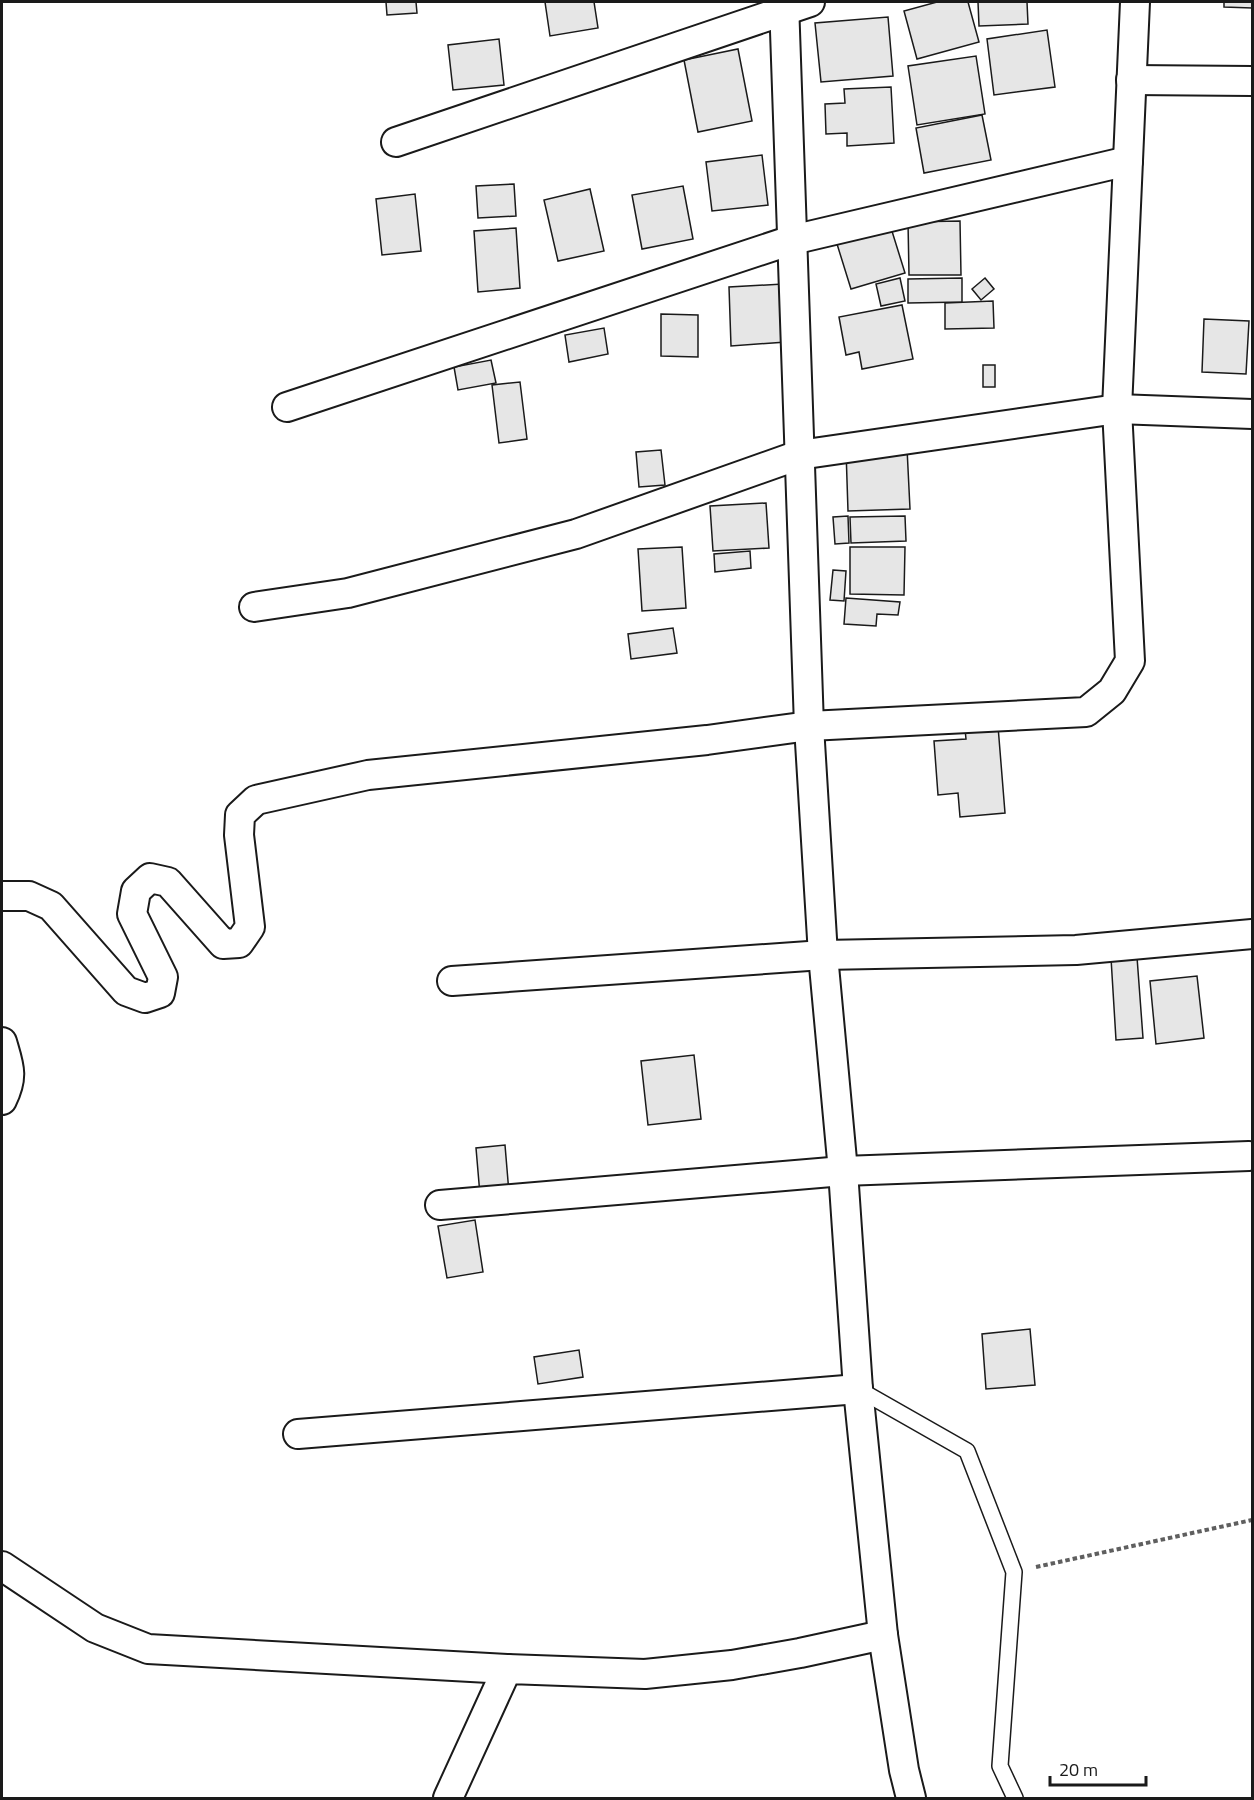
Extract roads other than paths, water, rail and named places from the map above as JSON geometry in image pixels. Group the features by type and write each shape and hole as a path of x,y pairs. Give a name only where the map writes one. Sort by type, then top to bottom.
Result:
{"street":[{"path":"2,896 29,896 51,906 126,991 145,998 160,993 163,977 132,914 136,891 150,878 168,882 224,944 239,943 250,927 239,835 240,815 256,800 368,775 707,740 809,726 1086,712 1112,691 1130,661 1117,409 1135,2"},
{"path":"396,141 793,5 792,240 809,726 823,955 843,1171 858,1389 883,1635 904,1770 911,1798"},
{"path":"1131,80 1252,81"},
{"path":"287,407 792,240 1128,161"},
{"path":"254,607 348,593 576,534 799,455 1117,409 1252,414"},
{"path":"452,981 823,955 1076,951 1252,934"},
{"path":"2,1042 9,1066 9,1086 2,1100"},
{"path":"440,1205 843,1171 1249,1156"},
{"path":"298,1434 858,1389"},
{"path":"2,1566 95,1628 148,1648 507,1669 645,1674 732,1665 883,1635"},
{"path":"448,1798 507,1669"}],"lane":[{"path":"858,1389 968,1451 1014,1572 1000,1766 1015,1798"}]}
